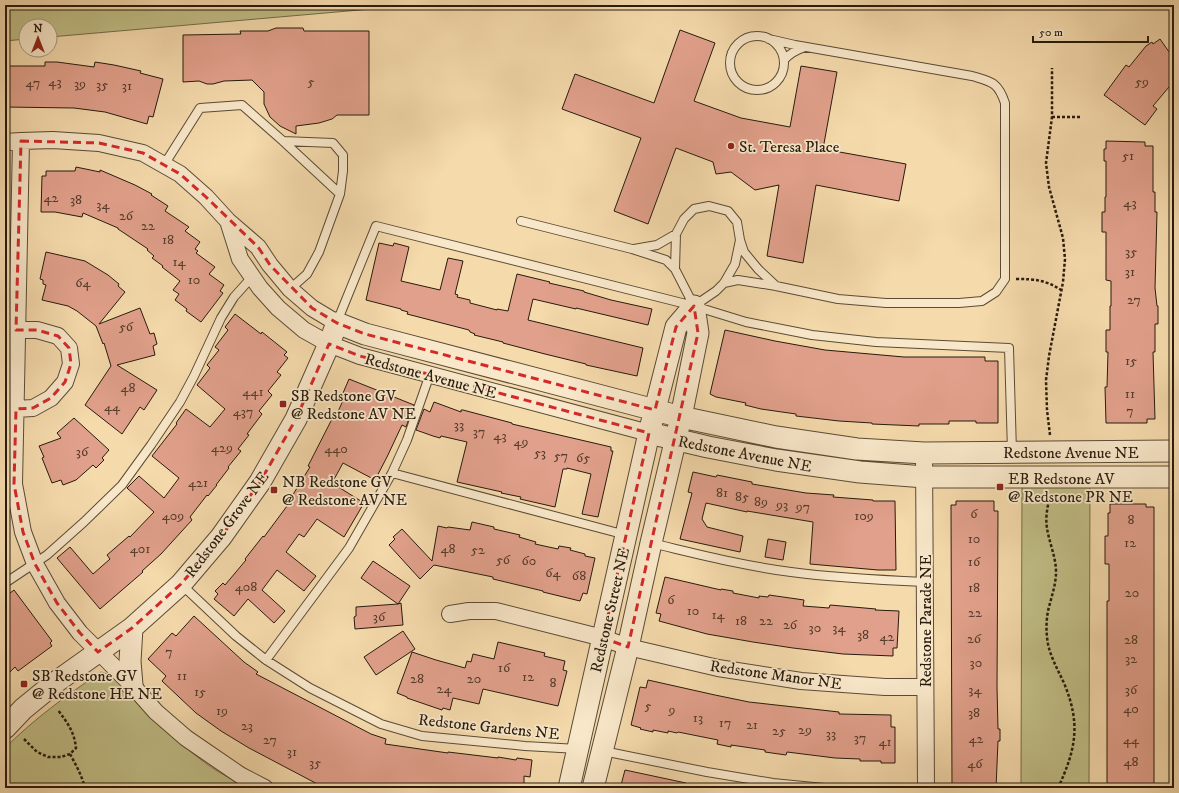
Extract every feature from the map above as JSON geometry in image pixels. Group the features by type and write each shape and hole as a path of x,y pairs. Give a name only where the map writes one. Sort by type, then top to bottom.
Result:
{"street":[{"path":"265,788 234,771 186,738 156,712 132,685 80,633 57,603 35,564 23,532 14,484 16,330 13,141 53,140 99,143 143,153 180,174 206,197 228,221 258,247 270,265 290,289 312,308 337,323"},
{"name":"Redstone Avenue NE","path":"228,221 240,259 260,288 278,308 304,330 329,344 360,356 675,440 776,460 860,472 925,477 1174,477"},
{"name":"Redstone Street NE","path":"569,788 649,433 676,327 694,306"},
{"name":"Redstone Street NE","path":"593,788 628,647 681,417 698,333 694,306"},
{"name":"Redstone Avenue NE","path":"337,323 365,334 681,417 776,437 857,448 924,453 1174,451"},
{"name":"Redstone Grove NE","path":"5,728 23,709 56,682 132,628 181,584 221,537 260,482 296,419 337,323"},
{"path":"16,330 37,330 58,336 69,348 71,364 65,382 51,398 33,408 16,409"},
{"name":"Redstone Parade NE","path":"924,453 926,788"},
{"name":"Redstone Manor NE","path":"450,614 469,611 496,611 603,638 628,647 718,668 801,680 885,687 925,687"},
{"path":"132,628 130,661 132,685"}],"lane":[{"path":"724,283 738,280 838,299 886,303 959,303 982,301 996,292 1005,280 1005,103 1001,91 991,82 972,76 806,47 769,38 760,36 752,36 743,39 731,52 729,62 730,70 734,78 741,85 749,89 758,90 774,84 784,69 784,60 781,51 769,38"},
{"path":"784,60 790,54 806,47"},
{"path":"164,165 200,108 242,105 340,194"},
{"path":"283,141 333,143 343,155 343,171 340,194 319,252 307,274 290,289"},
{"path":"674,269 676,234 684,219 694,209 709,206 728,211 737,222 744,252 758,269 776,286"},
{"path":"521,221 632,249 666,260 674,269 694,306"},
{"path":"337,323 376,226 694,306 746,322 812,335 876,342 1009,348 1012,452"},
{"path":"632,249 657,245 676,234"},
{"path":"694,306 716,291 724,283 735,264 740,240"},
{"path":"5,583 47,555 122,485 180,402 221,318 234,296 252,277"},
{"path":"266,660 350,548 392,473 408,440 430,374"},
{"path":"392,473 626,535"},
{"path":"651,543 720,559 791,572 861,579 925,582"},
{"name":"Redstone Gardens NE","path":"181,584 236,636 266,660 310,688 381,724 422,736 578,749"},
{"path":"602,751 766,782 824,788"}],"path":[{"path":"1051,435 1047,410 1046,380 1049,356 1062,290 1065,259 1063,238 1049,187 1046,163 1052,117 1052,68"},
{"path":"1052,117 1080,117"},
{"path":"1015,279 1041,280 1062,290"},
{"path":"1050,492 1046,518 1056,572 1055,585 1046,622 1046,632 1052,659 1068,692 1075,718 1075,731 1071,755 1058,788"},
{"path":"24,739 37,752 48,756 61,757 70,754 76,748 75,737 71,728 58,710"},
{"path":"70,754 85,788"}],"highlighted area":[{"path":"21,141 99,143 143,153 180,174 258,247 270,265 312,308 337,323 365,334 655,410 676,327 694,306 698,333 628,647 603,638 649,433 360,356 329,344 296,419 260,482 221,537 181,584 132,628 98,652 80,633 57,603 35,564 23,532 14,484 16,409 33,408 51,398 65,382 71,364 69,348 58,336 37,330 16,330"}],"shaded area":[{"path":"5,5 1174,5 1174,9 394,7 58,36 58,18 18,18 18,40 5,41"},
{"path":"1022,485 1090,485 1089,788 1021,788"},
{"path":"101,672 113,676 163,727 190,751 219,772 249,788 5,788 5,748 27,727 51,708"}],"building":[{"path":"276,28 303,28 304,31 369,31 369,115 337,115 332,119 319,123 296,126 296,134 280,126 270,117 264,104 264,92 252,80 224,81 213,84 207,84 199,81 183,82 183,35 241,34 240,31 268,31"},
{"name":"St. Teresa Place","path":"680,30 715,43 694,101 741,118 790,127 801,66 837,72 823,149 906,164 899,201 816,185 803,263 767,256 779,185 755,190 731,172 716,174 713,162 676,148 648,224 614,211 641,138 562,109 575,74 654,103"},
{"path":"1160,39 1174,59 1174,81 1153,106 1157,109 1145,125 1104,95 1126,65 1129,67 1146,46 1152,42 1153,44"},
{"path":"45,62 57,62 94,67 95,62 141,71 140,73 163,79 153,117 149,116 147,124 105,112 74,108 5,107 5,66 45,66"},
{"path":"1106,141 1145,142 1145,146 1153,146 1153,192 1155,192 1155,212 1157,212 1155,288 1158,306 1158,324 1155,324 1155,352 1153,352 1155,419 1147,419 1147,423 1106,423 1105,387 1107,387 1108,352 1106,352 1106,330 1110,330 1111,281 1106,280 1106,232 1102,232 1102,212 1105,212 1106,197 1106,161 1104,161 1104,149 1106,149"},
{"path":"76,167 100,172 100,170 152,194 151,195 168,206 165,211 189,227 185,231 200,242 195,249 198,251 196,253 215,267 209,274 224,285 220,291 223,293 201,322 186,311 187,309 175,300 179,294 173,290 180,281 152,258 154,256 147,250 148,249 118,228 83,213 82,217 55,212 41,212 42,176 46,176 46,171 75,171"},
{"path":"379,243 393,246 394,243 409,247 401,281 440,290 448,258 463,261 455,294 458,295 457,297 470,300 470,303 497,310 508,311 517,274 584,291 611,300 652,309 648,325 533,299 528,320 643,348 637,376 586,365 474,335 475,334 469,330 407,314 408,312 401,309 366,300"},
{"path":"46,252 85,261 108,275 119,284 118,286 125,292 99,324 140,308 150,334 154,333 157,344 153,346 155,355 117,365 157,390 144,410 140,407 122,434 85,405 111,366 104,343 103,344 96,326 68,306 42,300 46,285 43,284 43,280 40,279"},
{"path":"235,314 261,334 262,332 287,352 284,355 288,358 277,372 281,375 268,391 272,395 259,411 262,414 238,449 241,451 228,467 229,468 217,485 190,517 192,520 161,554 142,571 143,572 100,609 57,558 70,547 93,574 110,559 107,555 129,536 130,537 154,512 127,488 139,476 164,498 179,478 152,456 177,424 176,423 186,409 210,427 225,409 197,385 210,368 207,365 219,350 215,347 228,330 225,327"},
{"path":"725,330 825,350 904,357 985,357 985,361 998,361 998,423 949,421 949,424 919,424 919,426 839,421 796,416 796,414 761,409 745,405 746,403 716,397 710,394"},
{"path":"349,379 414,405 406,427 402,425 375,480 343,463 332,483 364,503 344,537 317,519 304,537 299,534 286,552 316,576 304,591 277,570 262,590 285,611 274,623 248,599 234,616 214,599 218,594 215,591 223,583 225,585 290,502 289,501 310,467 308,466 333,417 335,418 346,394 343,393"},
{"path":"434,402 461,412 461,410 463,410 512,424 611,447 611,451 613,451 598,517 582,514 591,474 567,468 563,469 555,507 520,499 521,497 501,493 502,492 457,482 467,442 441,436 440,438 416,430 424,409 430,412"},
{"path":"74,418 109,450 102,458 104,460 96,468 93,465 76,480 63,485 61,480 52,483 39,446 61,438 57,433"},
{"path":"693,472 716,477 717,475 752,482 752,484 806,493 834,495 833,497 873,501 895,501 896,570 878,570 810,564 813,522 747,512 706,503 702,519 707,527 743,536 740,552 680,539 692,493 688,492"},
{"path":"956,501 994,501 994,511 998,511 997,687 998,729 1000,729 1000,741 998,741 996,788 952,788 951,505 956,505"},
{"path":"1110,504 1146,504 1146,507 1154,507 1154,788 1107,788 1107,601 1109,601 1109,564 1105,564 1105,536 1108,536 1108,513 1110,513"},
{"path":"472,522 520,535 519,537 536,542 535,544 558,549 559,546 571,548 570,550 595,558 587,594 583,593 580,601 493,579 493,577 434,565 420,579 389,545 395,539 393,537 402,529 432,561 438,526 470,530"},
{"path":"768,539 786,542 783,560 765,557"},
{"path":"373,561 410,586 398,604 361,578"},
{"path":"665,577 759,598 759,596 768,597 769,595 804,600 803,606 829,608 830,605 899,611 897,648 893,648 893,656 843,654 793,648 707,634 659,621 661,614 656,613"},
{"path":"14,590 52,641 50,643 52,646 18,671 15,667 5,677 5,597"},
{"path":"401,603 403,625 355,629 354,617 356,616 356,607"},
{"path":"194,616 244,662 258,672 256,674 371,734 386,739 385,744 448,753 516,760 517,758 532,760 530,777 524,776 524,788 325,788 249,748 221,731 196,713 162,681 166,676 148,659 172,633 176,636"},
{"path":"403,631 415,649 376,675 364,657"},
{"path":"498,642 545,653 544,656 565,661 563,670 567,671 558,706 483,689 479,704 453,698 450,710 443,708 442,710 397,693 412,652 465,668 467,661 471,662 473,654 494,659"},
{"path":"648,680 749,702 839,712 839,714 891,715 891,727 895,727 895,763 860,761 860,759 835,758 787,752 786,755 731,745 731,747 717,744 718,740 678,732 668,731 668,733 653,730 653,732 640,729 641,728 631,725 640,687 646,688"},
{"path":"625,770 686,783 685,788 632,788 621,785"}],"place":[{"name":"St. Teresa Place","path":"731,146"},
{"name":"SB Redstone GV @ Redstone AV NE","path":"283,404"},
{"name":"EB Redstone AV @ Redstone PR NE","path":"1000,487"},
{"name":"NB Redstone GV @ Redstone AV NE","path":"274,490"},
{"name":"SB Redstone GV @ Redstone HE NE","path":"24,684"}]}
